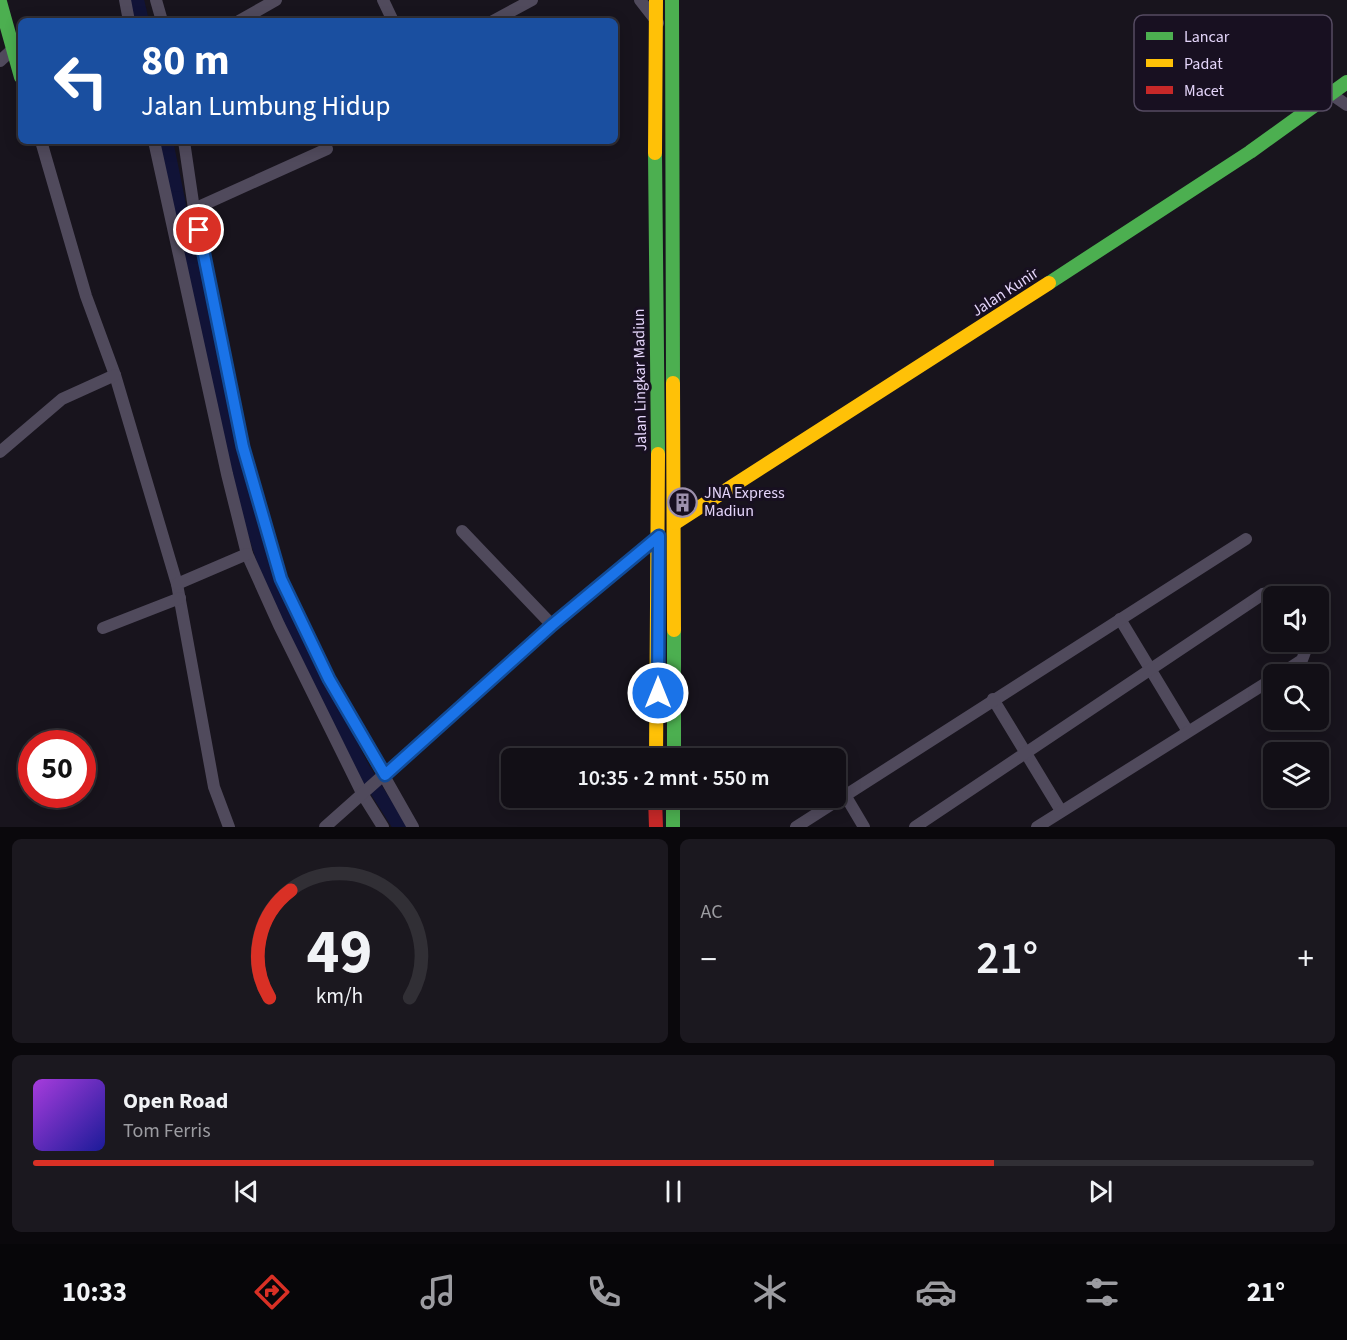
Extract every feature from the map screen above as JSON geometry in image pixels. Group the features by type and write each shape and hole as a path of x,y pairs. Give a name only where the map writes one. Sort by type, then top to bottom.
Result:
{"main road":[{"name":"Jalan Lingkar Madiun","path":"656,0 659,536 656,748"},
{"name":"Jalan Lingkar Madiun","path":"672,0 674,748"},
{"path":"0,2 18,68"},
{"name":"Jalan Kunir","path":"1332,93 1347,82"},
{"name":"Jalan Kunir","path":"675,523 1099,252 1250,152 1307,111"},
{"path":"656,808 656,827"},
{"path":"673,808 673,827"}],"street":[{"path":"125,0 128,18"},
{"path":"156,0 161,18"},
{"path":"244,18 276,0"},
{"path":"383,0 392,18"},
{"path":"499,18 532,0"},
{"path":"640,0 656,23 671,23"},
{"path":"0,61 12,50"},
{"path":"1332,95 1347,105"},
{"path":"42,144 86,296 115,375 177,584 214,787 229,827"},
{"path":"155,144 227,474 248,554 279,625 383,827"},
{"path":"184,144 194,209 243,447 281,579 329,679 413,827"},
{"path":"194,209 327,149"},
{"path":"0,452 62,399 115,375"},
{"path":"462,531 552,625"},
{"path":"325,827 552,625 659,536"},
{"path":"846,794 1246,539"},
{"path":"177,584 248,554"},
{"path":"915,827 1263,594"},
{"path":"103,628 180,598"},
{"path":"1120,619 1187,730"},
{"path":"1296,664 1302,660 1305,652"},
{"path":"1037,827 1187,730 1263,685"},
{"path":"993,699 1061,811"},
{"path":"846,797 864,827"},
{"path":"796,827 825,808"}],"waterway":[{"path":"137,0 141,18"},
{"path":"167,144 179,205"},
{"path":"177,198 249,515 267,571 306,657 363,769 400,827"}],"traffic: fast":[{"path":"672,0 673,383"},
{"path":"0,2 18,66"},
{"path":"1332,93 1347,82"},
{"path":"1049,283 1250,152 1307,111"},
{"path":"655,153 658,454"},
{"path":"674,630 674,748"},
{"path":"673,808 673,827"}],"traffic: slow":[{"path":"655,153 656,0"},
{"path":"675,523 1049,283"},
{"path":"673,383 674,630"},
{"path":"656,748 658,454"}],"traffic: jam":[{"path":"655,808 656,827"}],"place":[{"name":"JNA Express Madiun","path":"683,502"}],"route":[{"path":"199,230 243,447 281,579 329,679 385,775 552,625 659,536 658,693"}]}
